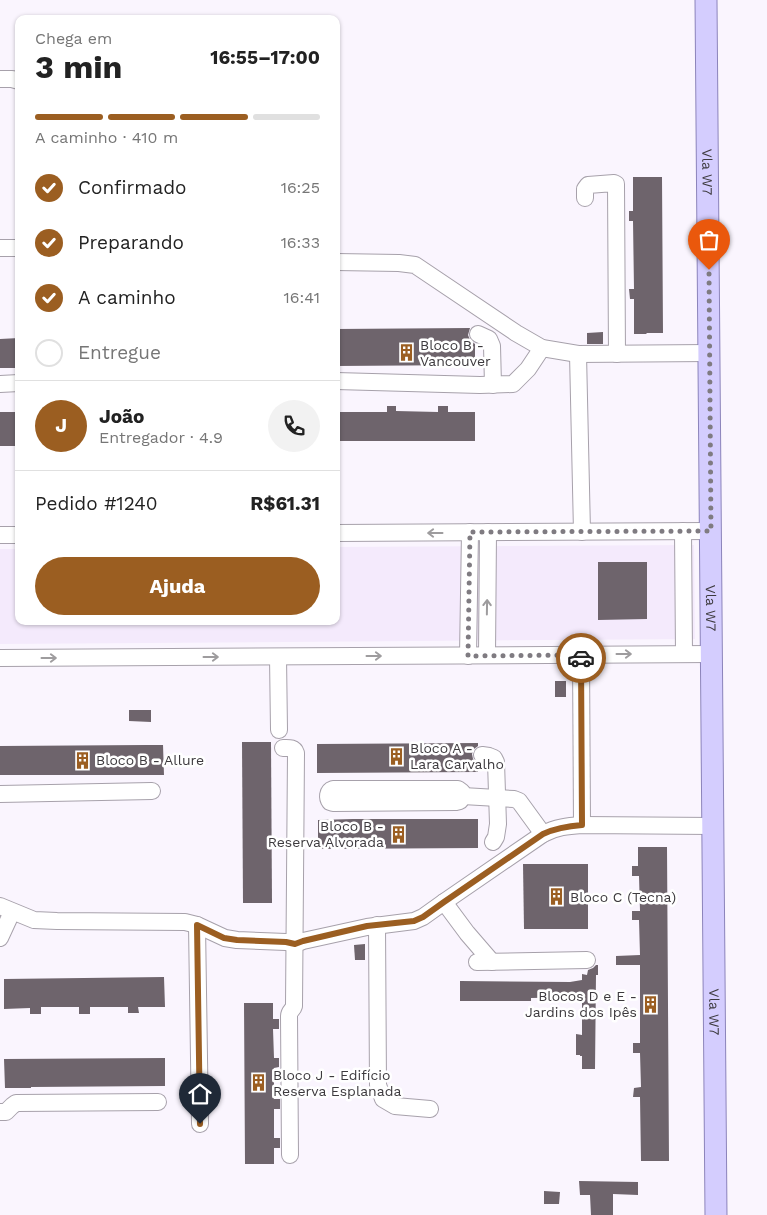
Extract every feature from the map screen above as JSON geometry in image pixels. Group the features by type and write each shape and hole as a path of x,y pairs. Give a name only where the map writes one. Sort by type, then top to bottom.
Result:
{"main road":[{"name":"Vla W7","path":"706,0 716,1215"}],"street":[{"path":"0,79 15,80"},
{"path":"585,198 585,189 588,185 616,184 617,354"},
{"path":"0,248 15,248"},
{"path":"340,262 399,263 415,266 516,333 542,348 578,354 709,353"},
{"path":"478,334 489,339 492,346 493,384"},
{"path":"340,381 513,384 528,369 542,348"},
{"path":"578,354 582,532"},
{"path":"0,384 15,383"},
{"path":"340,533 711,531"},
{"path":"468,656 470,532"},
{"path":"487,655 488,532"},
{"path":"683,532 684,654"},
{"path":"0,535 15,535"},
{"path":"0,658 712,654"},
{"path":"581,655 582,825"},
{"path":"278,657 279,730"},
{"path":"283,748 293,748 296,753 294,1009 289,1012 288,1016 290,1155"},
{"path":"482,756 494,758 496,762 498,824 496,837 493,842"},
{"path":"333,789 458,789 462,792 463,796 460,801 456,802 333,803 329,800 328,792 333,789"},
{"path":"0,794 152,791"},
{"path":"463,796 519,801 543,834"},
{"path":"0,938 6,909 34,920 57,922 185,922 197,925 224,938 295,944 378,925 414,921 423,917 553,829 582,825 713,826"},
{"path":"444,902 485,962 587,960"},
{"path":"197,925 200,1124"},
{"path":"378,925 378,1085 383,1098 395,1106 430,1109"},
{"path":"0,1112 6,1112 16,1103 158,1102"}],"shaded area":[{"path":"694,545 695,639 0,644 0,549 15,549 15,625 340,625 340,547"}],"building":[{"path":"633,177 662,177 663,333 634,334 634,299 630,299 629,289 634,289 633,221 629,221 629,211 633,211"},
{"name":"Bloco B - Vancouver","path":"470,328 468,335 475,344 475,365 340,366 340,329"},
{"path":"603,332 603,344 587,344 587,333"},
{"path":"15,338 15,368 0,368 0,339"},
{"path":"387,406 396,406 396,411 438,412 438,406 448,406 448,412 475,412 475,441 340,441 340,412 387,412"},
{"path":"0,412 15,412 15,446 0,446"},
{"path":"598,562 647,562 647,619 598,620"},
{"path":"555,681 566,681 566,697 555,697"},
{"path":"129,710 151,710 151,722 129,721"},
{"path":"242,742 271,742 272,903 243,903"},
{"name":"Bloco A - Lara Carvalho","path":"478,743 472,754 473,759 478,764 478,772 317,773 317,744"},
{"name":"Bloco B - Allure","path":"163,745 164,775 0,775 0,746"},
{"name":"Bloco B - Reserva Alvorada","path":"478,819 478,848 318,849 318,820"},
{"name":"Blocos D e E - Jardins dos Ipês","path":"638,847 667,847 669,1161 641,1161 640,1097 633,1097 634,1088 641,1087 640,1053 633,1053 633,1043 640,1043 640,965 616,965 616,956 640,955 639,920 632,920 632,911 640,911 639,876 632,876 632,866 638,866"},
{"name":"Bloco C (Tecna)","path":"523,864 588,864 588,929 524,929"},
{"path":"365,944 365,960 355,960 354,945"},
{"path":"598,965 598,975 596,975 595,1069 582,1069 582,1056 576,1055 576,1034 582,1035 582,997 531,998 531,1001 460,1001 460,981 570,982 582,980 582,974 587,975 588,970"},
{"path":"164,977 165,1007 138,1007 139,1013 128,1013 128,1007 90,1007 90,1014 79,1014 79,1007 41,1007 41,1014 30,1014 30,1008 4,1009 4,979"},
{"name":"Bloco J - Edifício Reserva Esplanada","path":"244,1003 273,1003 273,1019 279,1019 279,1029 273,1029 274,1058 279,1058 279,1067 274,1068 274,1099 280,1099 280,1109 274,1109 274,1138 280,1138 280,1148 274,1148 274,1164 245,1164"},
{"path":"165,1058 165,1086 5,1088 4,1059"},
{"path":"579,1181 638,1182 638,1195 613,1194 613,1215 591,1215 590,1195 580,1195"},
{"path":"544,1191 560,1192 559,1204 544,1204"}],"way so far":[{"path":"581,658 581,655 468,656 470,532 711,531 709,270"}],"place":[{"name":"Bloco B - Vancouver","path":"406,353"},
{"name":"Bloco A - Lara Carvalho","path":"396,756"},
{"name":"Bloco B - Allure","path":"82,760"},
{"name":"Bloco B - Reserva Alvorada","path":"398,834"},
{"name":"Bloco C (Tecna)","path":"556,897"},
{"name":"Blocos D e E - Jardins dos Ipês","path":"651,1004"},
{"name":"Bloco J - Edifício Reserva Esplanada","path":"259,1083"}],"route":[{"path":"200,1124 197,925 224,938 295,944 367,926 414,921 423,917 543,834 566,826 582,825 581,658"}]}
